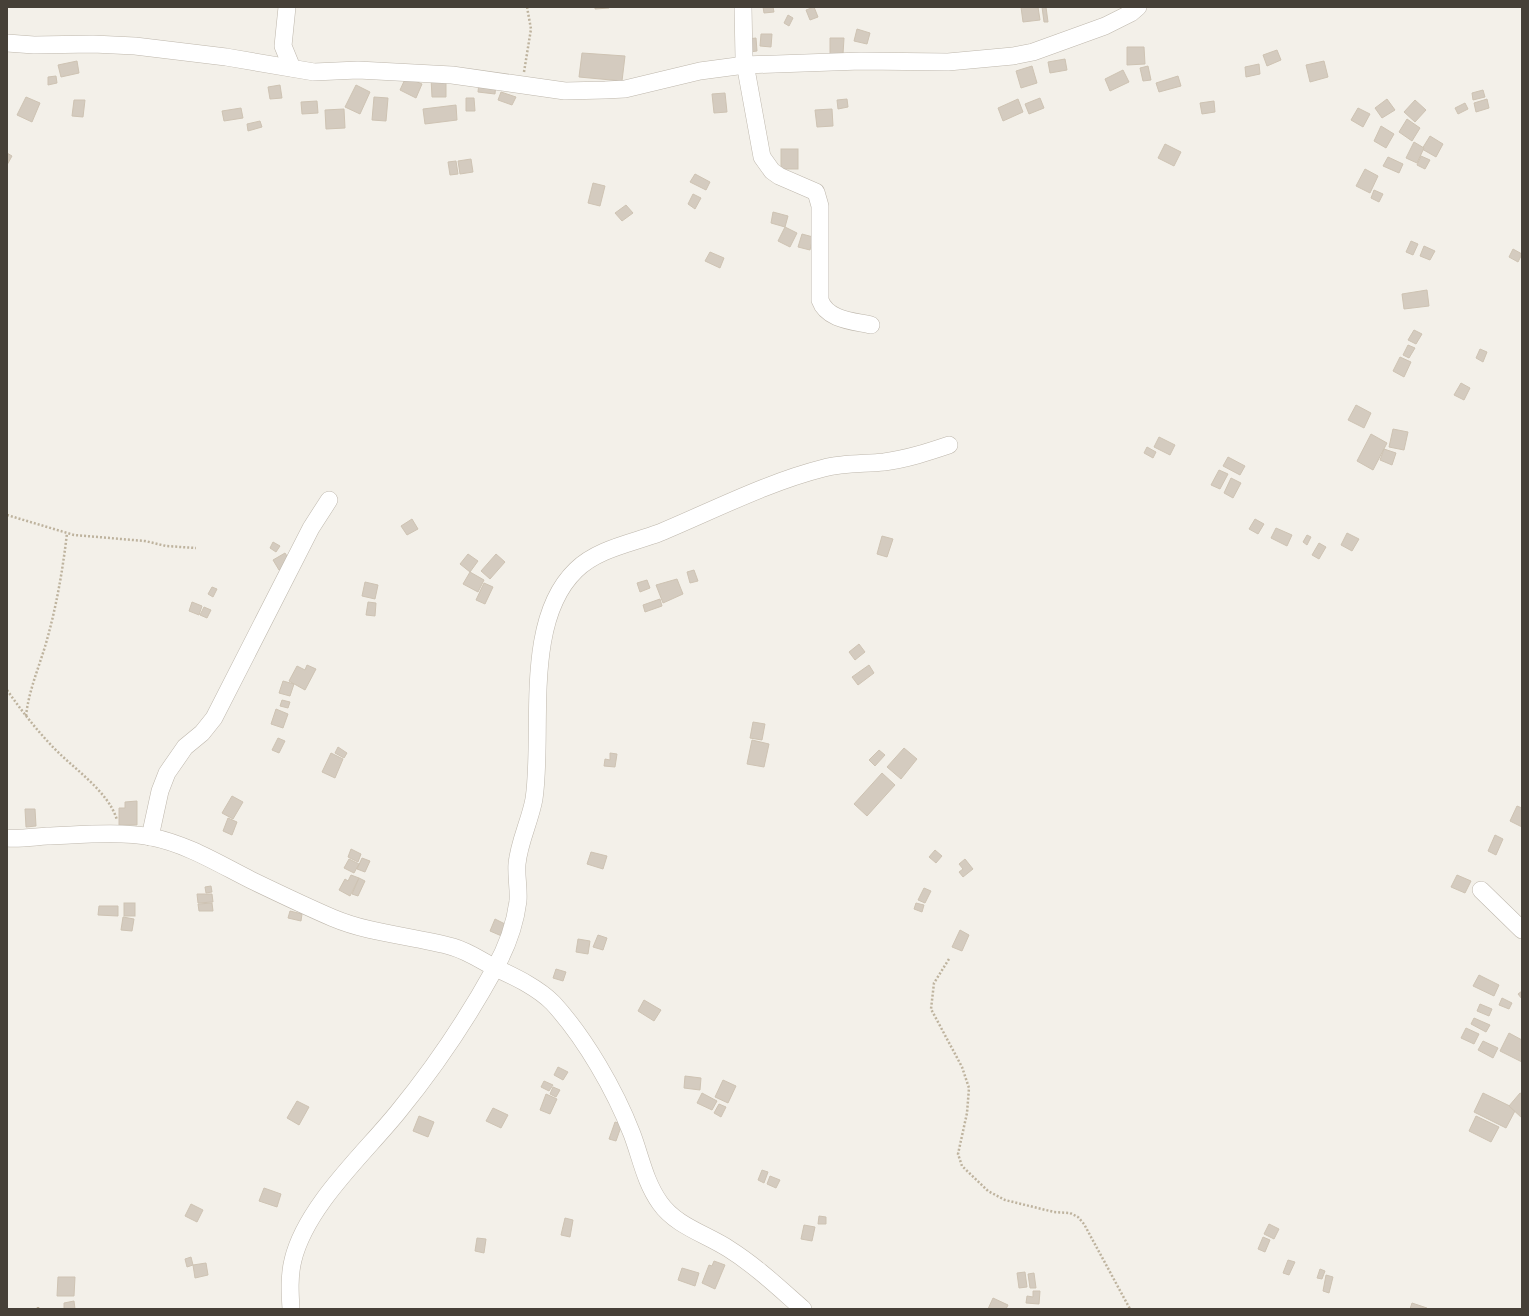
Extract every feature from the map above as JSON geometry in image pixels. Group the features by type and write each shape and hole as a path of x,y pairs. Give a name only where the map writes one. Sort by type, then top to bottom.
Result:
{"street":[{"path":"287,7 283,46 292,68"},
{"path":"743,7 745,65 762,157 772,171 779,176 814,190 818,196 820,206 820,300 822,307 837,317 871,325"},
{"path":"7,43 34,45 93,44 135,46 226,57 314,72 358,70 452,75 521,86 565,91 624,89 700,71 745,65 853,62 948,62 1013,56 1033,52 1105,26 1131,13 1138,7"},
{"path":"291,1309 290,1288 293,1260 305,1231 329,1191 397,1113 421,1082 496,968 509,939 518,900 517,864 532,812 537,777 538,674 545,632 556,596 573,573 593,557 657,533 800,474 828,467 887,462 914,457 949,445"},
{"path":"150,837 160,791 167,773 185,747 202,733 214,718 311,528 329,500"},
{"path":"7,838 121,835 150,837 187,849 220,863 252,880 334,918 358,926 452,947 471,953 537,990 551,1002 580,1039 616,1096 633,1136 648,1184 670,1215 729,1249 773,1282 803,1309"},
{"path":"1481,890 1522,930"}],"path":[{"path":"521,86 531,29 527,7"},
{"path":"7,515 67,533 102,539 145,541 166,546 196,548"},
{"path":"26,716 31,689 48,636 67,533"},
{"path":"7,690 51,746 109,801 115,813 121,835"},
{"path":"949,959 934,983 931,1009 962,1067 968,1088 967,1114 958,1154 962,1166 988,1191 1005,1200 1054,1212 1070,1213 1078,1217 1084,1224 1130,1309"}],"building":[{"path":"595,7 609,7 609,8 595,9"},
{"path":"763,7 773,7 774,12 764,13"},
{"path":"814,7 818,17 810,20 806,10"},
{"path":"1021,7 1038,7 1040,20 1023,22"},
{"path":"1042,7 1046,7 1048,22 1044,22"},
{"path":"788,15 793,18 789,26 784,23"},
{"path":"857,29 870,33 867,44 854,41"},
{"path":"761,34 772,34 771,47 760,46"},
{"path":"756,38 757,51 749,52 747,39"},
{"path":"830,38 844,38 843,54 830,54"},
{"path":"1127,47 1144,47 1145,64 1127,65"},
{"path":"1277,50 1281,60 1267,66 1263,55"},
{"path":"582,53 625,56 622,81 579,77"},
{"path":"1065,59 1067,70 1050,73 1048,62"},
{"path":"77,61 79,73 61,77 58,65"},
{"path":"1324,61 1328,77 1310,82 1306,65"},
{"path":"1259,64 1260,74 1246,77 1245,67"},
{"path":"1032,66 1037,83 1021,88 1016,71"},
{"path":"1148,66 1151,80 1143,81 1140,68"},
{"path":"1123,70 1129,82 1110,91 1105,79"},
{"path":"56,76 57,83 48,85 48,77"},
{"path":"1178,76 1181,86 1159,92 1156,83"},
{"path":"406,77 422,84 416,98 400,90"},
{"path":"446,77 446,97 432,97 431,78"},
{"path":"479,82 496,83 495,94 478,92"},
{"path":"280,85 282,98 270,99 268,87"},
{"path":"356,85 370,92 360,114 345,107"},
{"path":"1483,90 1485,97 1473,100 1472,93"},
{"path":"501,92 516,97 512,105 498,100"},
{"path":"725,93 727,112 714,113 712,94"},
{"path":"26,97 40,103 32,122 17,115"},
{"path":"374,97 388,98 386,121 372,120"},
{"path":"466,98 474,98 475,111 466,111"},
{"path":"1040,98 1044,108 1029,114 1025,104"},
{"path":"847,99 848,107 838,109 837,100"},
{"path":"1018,99 1023,112 1003,121 998,108"},
{"path":"1387,99 1395,110 1382,118 1375,108"},
{"path":"1487,99 1489,108 1476,112 1474,103"},
{"path":"74,100 85,100 83,117 72,116"},
{"path":"1415,100 1426,110 1415,122 1404,112"},
{"path":"317,101 318,113 302,114 301,102"},
{"path":"1214,101 1215,112 1202,114 1200,103"},
{"path":"1465,103 1468,109 1458,114 1455,108"},
{"path":"456,105 457,120 425,124 423,109"},
{"path":"241,108 243,118 224,121 222,111"},
{"path":"1358,108 1370,114 1363,127 1351,120"},
{"path":"344,109 345,128 326,129 325,110"},
{"path":"832,109 833,126 817,127 815,110"},
{"path":"1407,119 1420,128 1412,141 1399,132"},
{"path":"260,121 262,127 248,131 247,124"},
{"path":"1381,126 1394,134 1386,148 1374,141"},
{"path":"1430,136 1443,144 1436,157 1422,149"},
{"path":"1414,142 1424,148 1417,163 1406,158"},
{"path":"1165,144 1181,152 1174,166 1158,158"},
{"path":"781,149 798,149 798,169 781,169"},
{"path":"7,153 12,156 7,165"},
{"path":"1421,156 1430,160 1425,169 1417,165"},
{"path":"1388,157 1403,164 1399,173 1383,166"},
{"path":"471,159 473,172 460,174 458,161"},
{"path":"456,161 458,174 450,175 448,162"},
{"path":"1365,169 1378,176 1370,193 1356,186"},
{"path":"695,174 710,182 706,190 690,182"},
{"path":"593,183 605,186 600,206 588,203"},
{"path":"1374,190 1383,194 1379,202 1371,198"},
{"path":"693,194 701,198 695,209 688,204"},
{"path":"626,205 633,213 622,221 615,213"},
{"path":"773,212 788,216 785,227 771,223"},
{"path":"785,227 797,233 790,247 778,241"},
{"path":"802,234 813,237 810,250 798,247"},
{"path":"1411,241 1418,244 1413,255 1406,252"},
{"path":"1424,246 1435,251 1430,260 1420,256"},
{"path":"1513,249 1522,254 1518,262 1509,257"},
{"path":"710,252 724,258 720,268 705,261"},
{"path":"1427,290 1429,306 1404,309 1402,294"},
{"path":"1414,330 1422,334 1416,344 1408,340"},
{"path":"1408,345 1415,348 1409,358 1403,355"},
{"path":"1480,349 1487,352 1483,362 1476,358"},
{"path":"1400,357 1411,362 1404,377 1393,371"},
{"path":"1461,383 1470,388 1464,400 1454,395"},
{"path":"1356,405 1371,413 1364,428 1348,420"},
{"path":"1393,429 1408,432 1404,450 1389,447"},
{"path":"1371,434 1387,443 1373,470 1357,461"},
{"path":"1159,437 1175,445 1170,455 1154,447"},
{"path":"1147,447 1156,452 1153,458 1144,453"},
{"path":"1384,449 1396,453 1392,465 1380,460"},
{"path":"1228,457 1245,466 1240,475 1223,466"},
{"path":"1219,470 1228,474 1220,489 1211,485"},
{"path":"1231,478 1241,483 1233,498 1224,493"},
{"path":"412,519 418,529 407,535 401,526"},
{"path":"1255,519 1264,524 1258,534 1249,529"},
{"path":"1276,528 1292,535 1287,546 1271,538"},
{"path":"1347,533 1359,539 1352,551 1341,545"},
{"path":"1307,535 1311,537 1307,545 1303,542"},
{"path":"882,536 893,539 887,557 877,554"},
{"path":"273,542 280,546 276,552 270,548"},
{"path":"1319,543 1326,547 1319,559 1312,555"},
{"path":"285,553 291,562 279,570 273,560"},
{"path":"468,554 478,561 470,572 460,564"},
{"path":"496,554 505,562 490,579 481,571"},
{"path":"694,570 698,581 690,583 687,572"},
{"path":"470,572 484,580 478,592 463,584"},
{"path":"677,579 683,594 663,603 656,585"},
{"path":"647,580 650,588 640,592 637,583"},
{"path":"365,582 378,585 375,599 362,596"},
{"path":"484,583 493,587 485,604 476,600"},
{"path":"212,587 217,589 213,597 208,594"},
{"path":"660,599 662,606 645,612 643,605"},
{"path":"192,602 202,606 199,615 189,611"},
{"path":"368,602 376,603 375,616 366,615"},
{"path":"204,607 211,610 207,618 200,615"},
{"path":"859,644 865,652 855,660 849,652"},
{"path":"307,665 316,669 305,690 289,681 297,666 305,670"},
{"path":"869,665 874,673 858,685 852,677"},
{"path":"283,681 294,684 290,696 279,693"},
{"path":"282,700 290,702 288,708 280,706"},
{"path":"276,709 288,714 283,728 271,724"},
{"path":"753,722 765,724 762,740 750,738"},
{"path":"278,738 285,741 279,753 272,750"},
{"path":"752,740 769,744 764,767 747,764"},
{"path":"338,747 347,753 344,758 335,753"},
{"path":"904,748 917,759 901,779 887,767"},
{"path":"879,750 885,755 875,766 869,760"},
{"path":"331,753 343,759 335,778 322,772"},
{"path":"610,753 617,754 615,767 604,766 605,759 610,760"},
{"path":"882,773 895,785 867,816 854,804"},
{"path":"232,796 243,802 233,819 222,813"},
{"path":"137,801 137,825 119,825 119,808 125,808 125,802"},
{"path":"1517,806 1522,808 1522,827 1510,821"},
{"path":"25,809 35,809 36,826 26,827"},
{"path":"228,818 237,822 232,835 223,831"},
{"path":"1495,835 1503,839 1496,855 1488,851"},
{"path":"351,849 361,854 358,862 348,857"},
{"path":"935,850 942,856 936,863 929,857"},
{"path":"591,852 607,856 603,869 587,864"},
{"path":"362,858 370,861 365,872 357,869"},
{"path":"349,859 359,864 354,873 344,868"},
{"path":"965,859 973,869 963,877 959,872 963,869 959,864"},
{"path":"351,875 359,878 350,896 339,890 345,879 348,881"},
{"path":"1457,875 1471,881 1465,893 1451,887"},
{"path":"359,878 365,881 358,896 352,894"},
{"path":"211,886 212,892 206,893 205,887"},
{"path":"924,888 931,891 925,903 918,900"},
{"path":"197,894 212,894 213,902 198,903"},
{"path":"124,903 135,903 135,916 124,916"},
{"path":"212,903 213,911 199,911 198,904"},
{"path":"916,903 924,905 922,912 914,909"},
{"path":"99,906 118,906 118,916 98,915"},
{"path":"290,911 302,914 301,921 288,918"},
{"path":"123,917 134,919 132,931 121,930"},
{"path":"495,919 509,926 504,937 490,931"},
{"path":"960,930 969,935 962,951 952,947"},
{"path":"598,935 607,938 603,950 593,947"},
{"path":"578,939 590,941 588,954 576,952"},
{"path":"556,969 566,972 563,981 553,978"},
{"path":"1479,975 1499,985 1494,996 1473,986"},
{"path":"1522,991 1522,999 1518,994"},
{"path":"1502,998 1512,1003 1509,1009 1499,1005"},
{"path":"644,1000 661,1010 654,1021 638,1011"},
{"path":"1480,1004 1492,1009 1489,1016 1477,1011"},
{"path":"1474,1018 1490,1025 1486,1032 1471,1024"},
{"path":"1466,1028 1479,1034 1474,1044 1461,1038"},
{"path":"1509,1033 1522,1040 1522,1062 1500,1051"},
{"path":"1483,1041 1498,1048 1493,1058 1478,1050"},
{"path":"558,1067 568,1072 563,1080 554,1075"},
{"path":"685,1076 701,1078 700,1090 684,1088"},
{"path":"723,1080 736,1086 728,1103 715,1097"},
{"path":"544,1081 553,1085 549,1091 541,1087"},
{"path":"553,1087 560,1090 556,1097 550,1094"},
{"path":"702,1093 717,1101 712,1110 697,1103"},
{"path":"1483,1093 1516,1109 1506,1128 1474,1112"},
{"path":"1520,1093 1522,1094 1522,1118 1509,1106"},
{"path":"546,1094 557,1099 550,1114 540,1110"},
{"path":"297,1101 309,1107 299,1125 287,1118"},
{"path":"719,1104 726,1107 721,1117 714,1113"},
{"path":"493,1108 508,1115 501,1128 486,1121"},
{"path":"419,1116 434,1122 428,1137 413,1131"},
{"path":"1476,1116 1499,1127 1491,1142 1469,1131"},
{"path":"615,1122 622,1124 616,1141 609,1139"},
{"path":"762,1170 768,1172 764,1183 758,1180"},
{"path":"770,1176 780,1180 776,1188 767,1184"},
{"path":"264,1188 281,1194 277,1207 259,1201"},
{"path":"191,1204 203,1210 197,1222 185,1216"},
{"path":"819,1216 826,1217 826,1224 818,1224"},
{"path":"565,1218 573,1220 570,1237 561,1235"},
{"path":"1269,1224 1279,1229 1274,1239 1264,1234"},
{"path":"804,1225 815,1227 812,1241 801,1239"},
{"path":"1263,1237 1270,1240 1265,1252 1258,1249"},
{"path":"477,1238 486,1239 484,1253 475,1251"},
{"path":"191,1257 193,1265 187,1267 185,1259"},
{"path":"1288,1260 1295,1262 1289,1275 1283,1273"},
{"path":"714,1261 725,1265 715,1289 702,1283 709,1265 712,1266"},
{"path":"206,1263 208,1275 195,1278 193,1265"},
{"path":"682,1268 699,1273 695,1286 678,1280"},
{"path":"1320,1269 1325,1271 1322,1279 1317,1278"},
{"path":"1025,1272 1027,1287 1019,1288 1017,1273"},
{"path":"1034,1273 1036,1288 1030,1288 1028,1274"},
{"path":"1326,1275 1333,1277 1329,1293 1323,1291"},
{"path":"58,1277 75,1277 74,1296 57,1296"},
{"path":"1033,1291 1040,1291 1039,1304 1026,1303 1027,1296 1033,1297"},
{"path":"993,1298 1008,1305 1006,1309 988,1309"},
{"path":"74,1301 75,1309 64,1309 64,1303"},
{"path":"1412,1303 1427,1308 1410,1309"}]}
